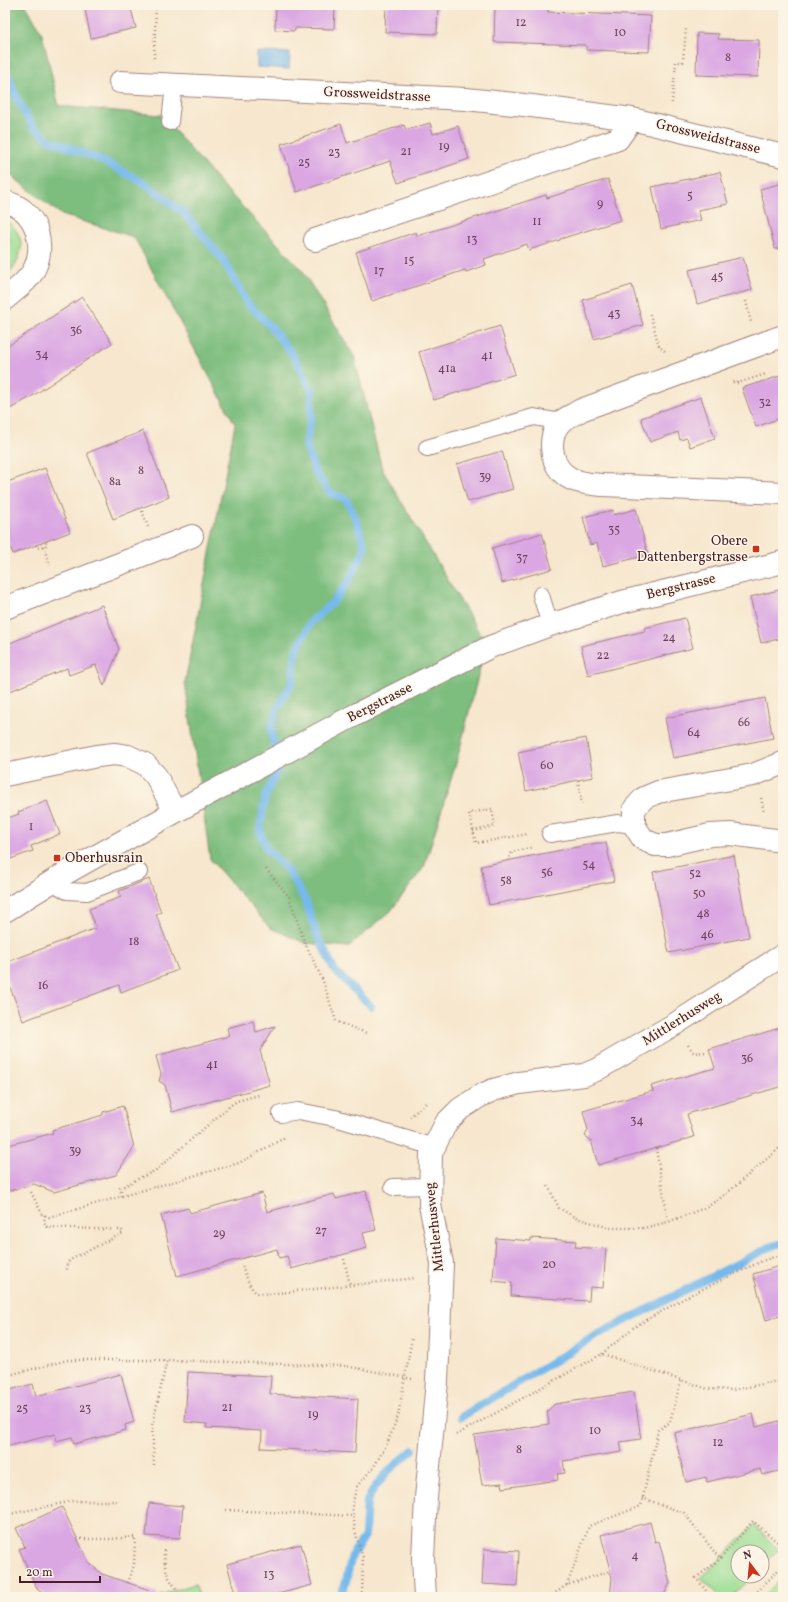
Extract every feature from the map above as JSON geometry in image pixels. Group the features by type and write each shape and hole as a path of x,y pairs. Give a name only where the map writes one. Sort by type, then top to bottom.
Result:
{"street":[{"name":"Grossweidstrasse","path":"120,82 466,99 592,113 632,119 783,156"},
{"path":"315,240 618,140 632,119"},
{"path":"5,202 20,208 29,217 37,228 40,241 39,258 32,274 5,299"},
{"path":"783,336 581,410 561,422 553,435 552,446 554,460 564,475 576,481 603,485 783,493"},
{"path":"5,608 192,536"},
{"name":"Bergstrasse","path":"5,911 52,882 175,812 353,716 496,645 550,625 622,602 783,562"},
{"path":"5,775 98,756 114,754 128,756 145,764 156,776 175,812"},
{"path":"783,763 752,775 658,792 644,798 634,809 634,825 643,839 655,845 667,845 710,835 730,834 783,840"},
{"name":"Mittlerhusweg","path":"425,1597 424,1558 426,1498 436,1381 442,1263 430,1205 431,1153 446,1123 460,1109 480,1096 493,1090 519,1083 584,1075 596,1070 675,1024 783,955"}],"lane":[{"path":"170,122 174,85"},
{"path":"427,448 534,418 561,422"},
{"path":"541,595 550,625"},
{"path":"550,834 618,823 634,825"},
{"path":"52,882 67,891 87,892 139,872"},
{"path":"281,1114 298,1111 335,1118 434,1147"},
{"path":"393,1187 430,1186"}],"path":[{"path":"154,54 156,5"},
{"path":"672,104 676,62 683,62 686,28"},
{"path":"650,314 659,346 668,353 665,359"},
{"path":"36,546 37,548 47,545 46,542"},
{"path":"43,546 44,550"},
{"path":"761,797 765,816"},
{"path":"473,831 495,826 492,809 469,813 473,831 476,843 545,832 550,834 548,840 535,842 532,847 512,852 508,861"},
{"path":"266,869 288,897 305,942 323,981 336,1020 366,1033"},
{"path":"122,1196 120,1188 156,1170 237,1101 259,1095"},
{"path":"398,1136 397,1128 426,1102"},
{"path":"31,1192 42,1214 49,1217 239,1163 287,1136"},
{"path":"548,1186 559,1208 576,1218 610,1228 644,1228 668,1222 707,1207 720,1198 783,1145"},
{"path":"656,1148 668,1222"},
{"path":"45,1215 44,1222 47,1226 122,1230 123,1233 70,1260 66,1264 67,1271"},
{"path":"454,1436 602,1354 634,1327 692,1294 762,1261 783,1254"},
{"path":"344,1259 350,1285"},
{"path":"242,1266 250,1286 256,1293 269,1294 421,1277"},
{"path":"362,1597 363,1558 355,1531 352,1504 356,1486 373,1468 386,1446 398,1416 413,1333"},
{"path":"602,1354 708,1389 733,1390 783,1380"},
{"path":"5,1376 68,1360 167,1360 346,1366 417,1380"},
{"path":"154,1465 152,1426 167,1360"},
{"path":"567,1585 589,1526 641,1506 658,1430 670,1422 682,1380"},
{"path":"642,1498 684,1513 720,1559"},
{"path":"5,1515 73,1500 117,1500"},
{"path":"226,1510 353,1516"},
{"path":"711,1597 696,1578 720,1559 753,1521 783,1547"},
{"path":"77,1539 135,1537 134,1565 128,1583"},
{"path":"164,1550 164,1563 169,1579 177,1589"},
{"path":"752,1597 783,1565"},
{"path":"549,1597 567,1585 610,1571"},
{"path":"5,1592 7,1597"}],"green space":[{"path":"5,5 26,5 42,34 59,106 161,115 222,185 302,270 354,356 382,469 486,644 457,760 424,867 390,912 348,947 305,943 270,928 210,859 185,682 235,424 134,237 62,215 5,171"},
{"path":"5,221 16,230 20,238 21,250 17,262 5,277 5,252 10,242 9,234 5,228"},
{"path":"754,1525 779,1550 770,1559 770,1544 735,1544"},
{"path":"730,1549 730,1584 745,1584 732,1597 721,1597 701,1578"},
{"path":"783,1576 783,1597 763,1597 782,1577"},
{"path":"195,1584 200,1597 161,1597 160,1595"}],"water":[{"path":"257,52 290,53 289,69 257,67"}],"building":[{"path":"84,5 130,5 136,28 91,38"},
{"path":"276,5 335,5 334,29 295,28 295,31 275,30"},
{"path":"386,5 438,5 437,34 385,32"},
{"path":"495,5 548,5 548,12 651,16 649,52 586,50 586,45 494,42"},
{"path":"697,33 719,34 718,39 759,40 758,77 696,75"},
{"path":"430,123 433,134 458,126 469,159 398,183 390,161 297,192 281,144 341,124 347,143 404,125 406,130"},
{"path":"720,172 728,204 698,210 701,220 661,229 652,187"},
{"path":"608,179 621,220 529,250 527,244 484,259 486,265 466,272 465,270 372,301 356,252 416,232 417,236 546,195 547,198"},
{"path":"783,183 783,248 775,249 760,189"},
{"path":"743,257 752,290 697,304 689,270"},
{"path":"632,285 643,325 594,339 583,300"},
{"path":"82,297 112,343 34,395 5,412 5,348"},
{"path":"500,326 515,374 434,400 419,352"},
{"path":"783,375 783,417 756,427 742,388"},
{"path":"701,397 715,438 690,447 687,438 680,440 678,432 650,442 641,418"},
{"path":"143,431 169,497 113,519 87,453"},
{"path":"502,451 513,489 468,502 457,464"},
{"path":"45,468 70,532 13,554 5,533 5,483"},
{"path":"636,509 648,555 603,566 597,543 590,545 583,517 613,510 614,515"},
{"path":"542,533 552,569 502,583 492,548"},
{"path":"783,589 783,638 761,643 750,597"},
{"path":"102,605 119,649 104,686 96,665 69,675 67,668 5,693 5,645"},
{"path":"685,618 693,648 588,675 581,646 645,631 644,628"},
{"path":"765,698 773,738 673,758 665,718"},
{"path":"586,738 593,777 526,791 518,752"},
{"path":"47,801 60,834 31,846 33,851 5,861 5,819 19,814 18,812"},
{"path":"597,843 606,843 614,881 489,905 481,866"},
{"path":"734,855 749,937 669,953 653,872"},
{"path":"149,879 161,912 156,914 178,970 121,992 119,985 23,1021 5,974 5,963 96,928 89,909 121,897 119,891"},
{"path":"253,1021 256,1032 275,1026 260,1051 270,1085 172,1112 165,1085 159,1081 161,1074 156,1056 229,1036 227,1028"},
{"path":"783,1027 783,1086 687,1114 694,1137 598,1165 591,1140 585,1136 588,1130 583,1111 653,1091 651,1086 715,1068 709,1049"},
{"path":"123,1106 134,1147 116,1175 54,1192 34,1184 5,1192 5,1146 53,1133 52,1130 103,1115 103,1112"},
{"path":"366,1191 376,1230 363,1233 367,1248 291,1269 287,1256 279,1258 277,1249 177,1276 161,1215 188,1208 190,1213 262,1193 267,1212 334,1194 336,1199"},
{"path":"496,1238 531,1241 531,1238 576,1241 575,1247 606,1249 603,1288 590,1287 589,1301 511,1296 512,1283 493,1281"},
{"path":"783,1265 783,1315 766,1320 753,1274"},
{"path":"188,1372 271,1376 270,1394 358,1399 355,1453 261,1448 262,1431 206,1428 207,1424 185,1422"},
{"path":"121,1374 134,1422 125,1425 126,1430 74,1444 72,1437 56,1441 55,1434 5,1447 5,1391 33,1384 36,1396"},
{"path":"634,1392 641,1439 620,1442 622,1452 563,1461 565,1473 557,1474 558,1480 503,1488 502,1483 482,1485 474,1435 549,1424 547,1411 555,1404"},
{"path":"753,1414 756,1427 783,1420 783,1470 762,1475 760,1469 707,1482 706,1477 686,1482 674,1433"},
{"path":"149,1503 183,1506 180,1538 146,1536"},
{"path":"62,1507 89,1563 102,1574 158,1593 157,1597 47,1597 37,1589 19,1549 25,1547 16,1528"},
{"path":"650,1522 655,1542 659,1541 670,1583 663,1597 610,1597 612,1578 601,1535"},
{"path":"301,1544 312,1585 267,1597 236,1597 227,1564"},
{"path":"484,1549 519,1551 517,1586 482,1584"}],"waterway":[{"path":"5,66 17,99 33,127 50,140 101,160 146,184 184,213 224,261 247,303 271,327 294,357 312,391 311,417 306,445 315,472 330,493 346,499 356,519 365,549 348,582 333,602 310,623 295,654 293,681 278,707 271,728 278,770 265,797 260,831 266,848 289,872 306,902 317,935 335,971 371,1006"},
{"path":"461,1417 597,1335 772,1246 783,1243"},
{"path":"339,1597 345,1585 352,1555 365,1536 367,1501 375,1487 387,1472 413,1450"}],"place":[{"name":"Obere Dattenbergstrasse","path":"756,549"},
{"name":"Oberhusrain","path":"57,858"}]}
